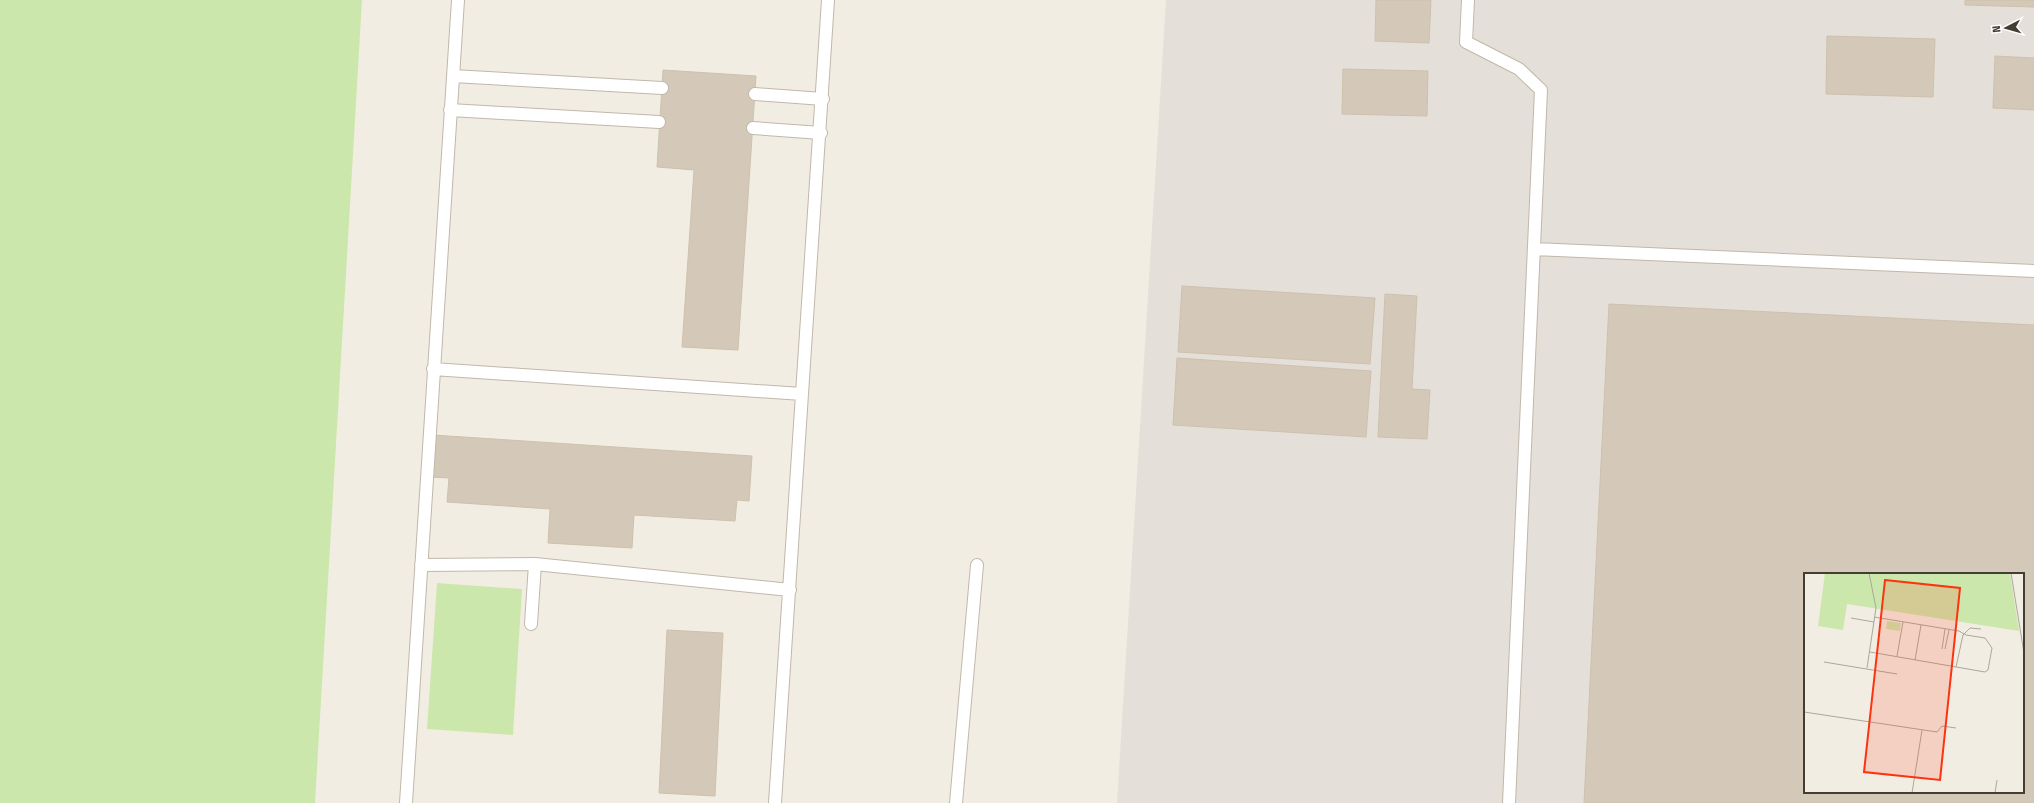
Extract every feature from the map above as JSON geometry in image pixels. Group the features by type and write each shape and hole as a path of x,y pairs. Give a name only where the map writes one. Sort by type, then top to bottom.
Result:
{"lane":[{"path":"406,803 458,0"},
{"path":"775,803 821,133 828,0"},
{"path":"1468,0 1466,42 1519,69 1541,90 1509,803"},
{"path":"453,76 662,88"},
{"path":"755,94 823,99"},
{"path":"450,110 660,122"},
{"path":"753,128 821,133"},
{"path":"1534,249 2034,271"},
{"path":"433,370 802,394"},
{"path":"421,565 535,564 790,590"},
{"path":"531,624 535,564"},
{"path":"956,803 977,565"}],"shaded area":[{"path":"1166,0 2034,0 2034,803 1117,803"}],"green space":[{"path":"0,0 362,0 315,803 0,803"},
{"path":"437,583 522,589 513,735 427,729"}],"building":[{"path":"1376,0 1431,0 1429,43 1375,41"},
{"path":"1965,0 2034,0 2034,7 1965,5"},
{"path":"1827,36 1935,39 1933,97 1826,94"},
{"path":"1995,56 2034,58 2034,110 1993,108"},
{"path":"1343,69 1428,71 1427,116 1342,114"},
{"path":"663,70 756,76 738,350 682,347 694,170 657,167"},
{"path":"1182,286 1375,298 1370,364 1178,352"},
{"path":"1385,294 1417,296 1412,389 1430,390 1427,439 1378,437"},
{"path":"1609,304 2034,325 2034,803 1584,803"},
{"path":"1177,358 1371,371 1366,437 1173,425"},
{"path":"433,435 752,456 749,501 737,500 735,521 634,515 632,548 548,543 550,509 447,502 449,478 430,477"},
{"path":"667,630 723,633 715,796 659,793"}]}
